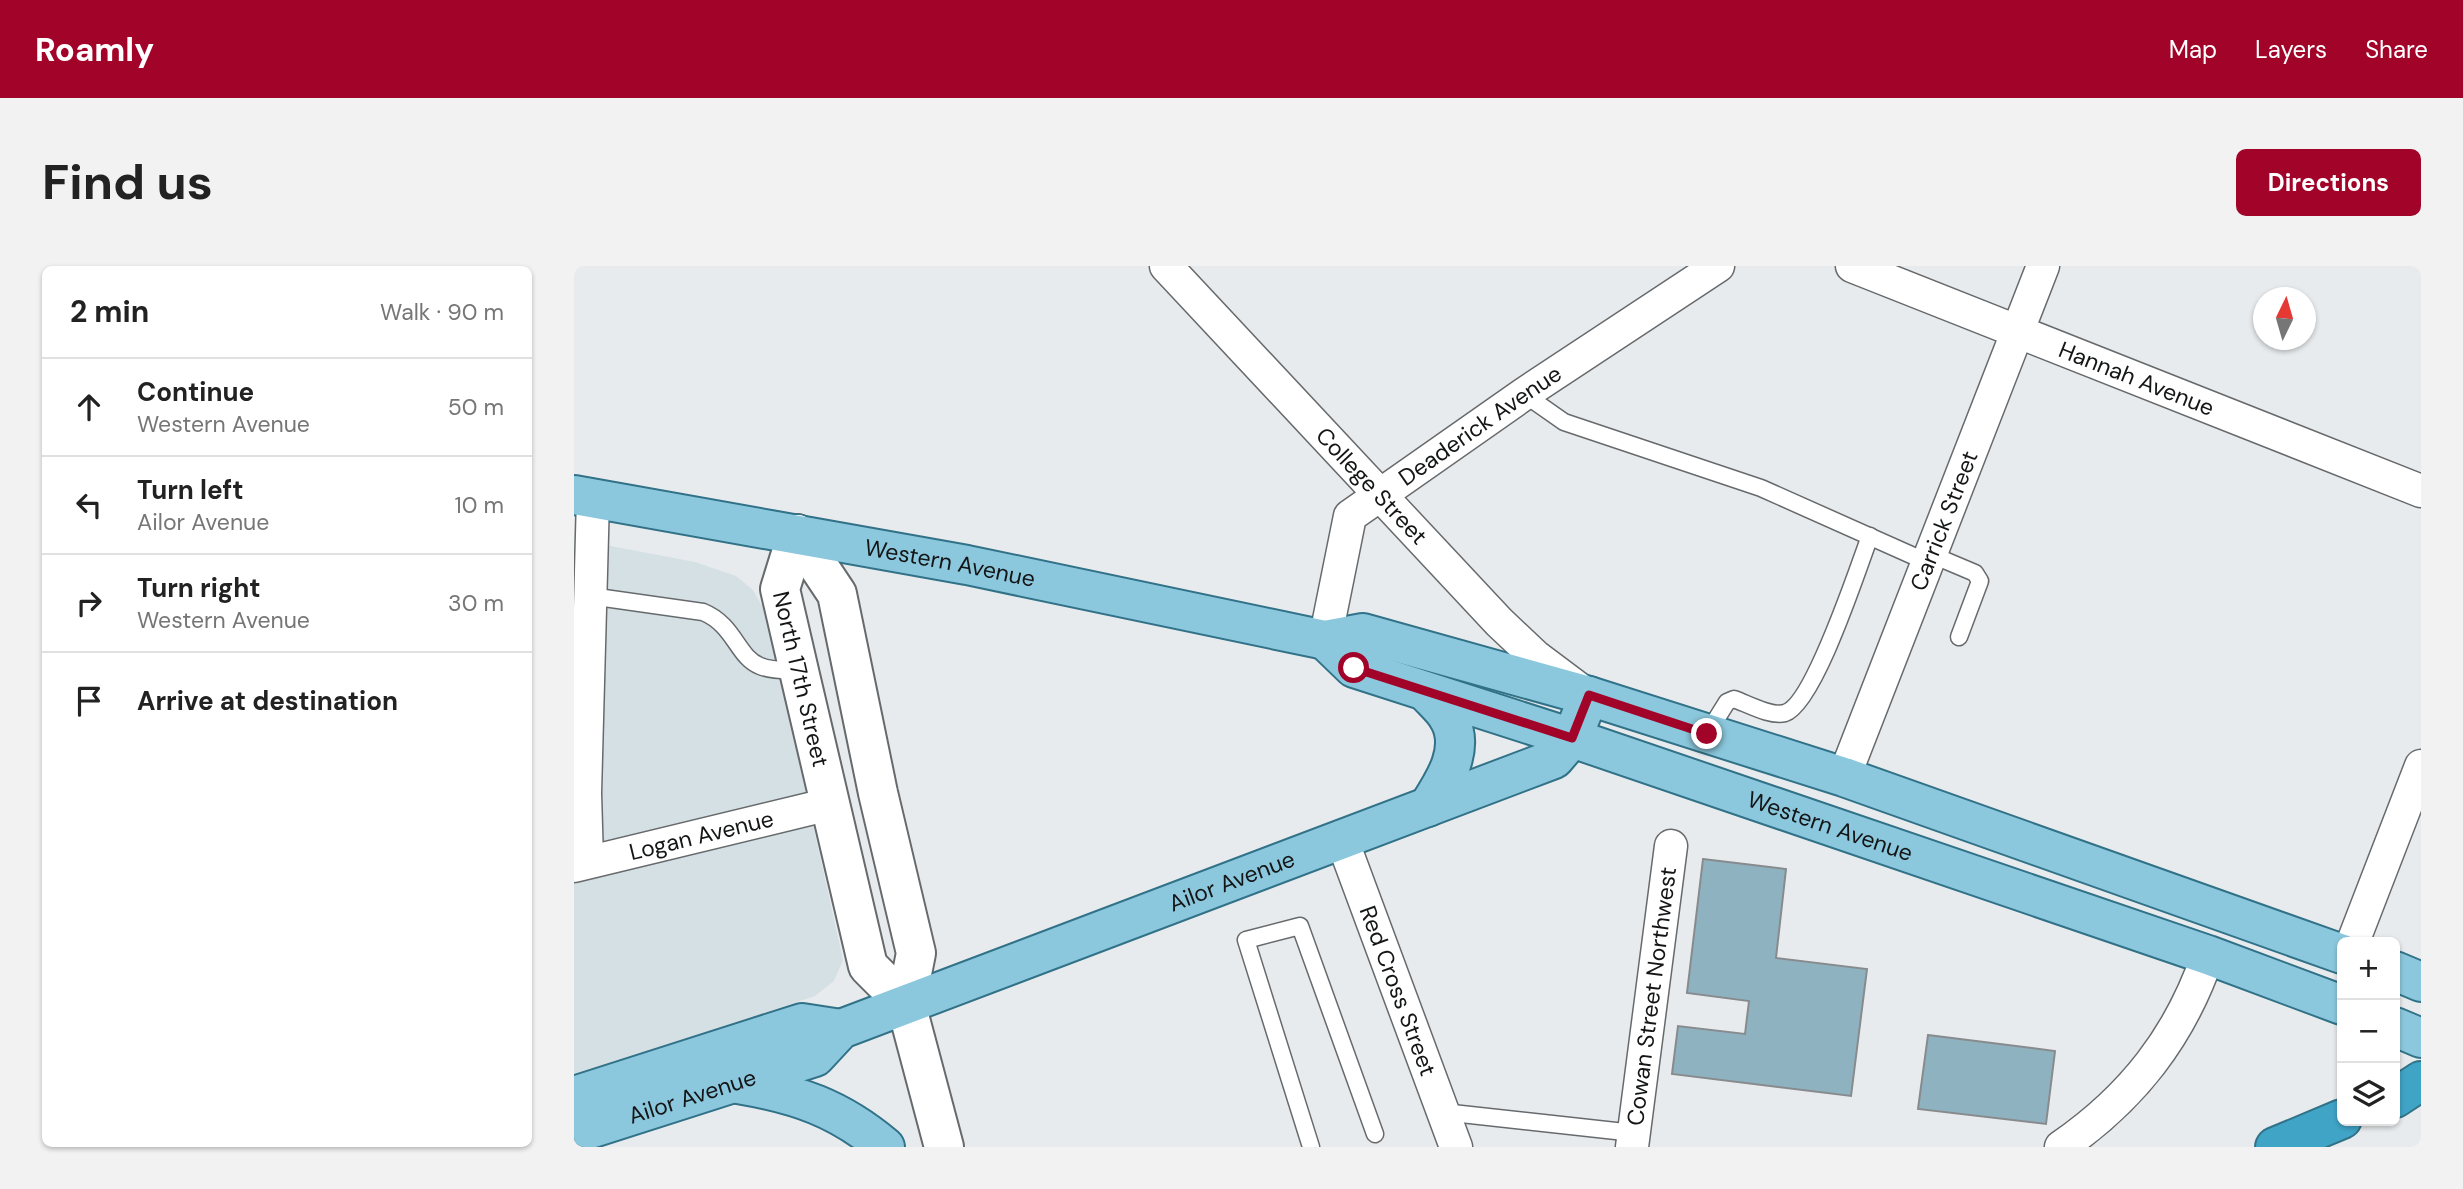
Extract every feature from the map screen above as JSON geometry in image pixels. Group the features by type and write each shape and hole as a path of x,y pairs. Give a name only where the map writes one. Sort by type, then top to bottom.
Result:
{"highway":[{"path":"2275,1147 2337,1121"},
{"path":"2309,1147 2346,1126"}],"main road":[{"name":"Western Avenue","path":"583,496 967,565 1325,640 1363,633 1589,695 1844,777 2337,952"},
{"name":"North 17th Street","path":"797,534 780,589 799,671 868,965 906,1004"},
{"name":"North 17th Street","path":"797,534 837,594 878,793 916,953 906,1004 944,1147"},
{"name":"Western Avenue","path":"1325,640 1354,668 1572,738 2208,955 2337,1003"},
{"path":"1427,693 1450,720 1454,741 1451,770 1428,807"},
{"name":"Ailor Avenue","path":"574,1134 815,1057 841,1029 1341,837 1554,759 1572,738 1589,695"},
{"name":"Ailor Avenue","path":"574,1096 802,1023 841,1029"},
{"path":"2400,1029 2421,1038"},
{"path":"733,1084 788,1093 857,1124 885,1147"}],"street":[{"name":"College Street","path":"1166,266 1378,496 1529,651 1589,695"},
{"name":"Deaderick Avenue","path":"1325,640 1350,516 1524,394 1718,266"},
{"name":"Hannah Avenue","path":"1852,266 2421,491"},
{"name":"Carrick Street","path":"1844,777 2043,266"},
{"path":"580,864 585,793 590,596 583,496"},
{"path":"2355,937 2421,765"},
{"name":"Logan Avenue","path":"580,864 830,804"},
{"name":"Red Cross Street","path":"1341,837 1456,1147"},
{"name":"Cowan Street Northwest","path":"1633,1140 1671,846"},
{"path":"2061,1147 2115,1103 2146,1069 2184,1016 2208,955"}],"lane":[{"path":"1524,394 1564,422 1761,488 1870,536 1975,573 1980,581 1959,637"},
{"path":"1707,734 1727,702 1734,699 1778,715 1789,712 1804,695 1816,674 1870,536"},
{"path":"590,596 703,612 718,618 757,665 799,671"},
{"path":"1311,1147 1245,940 1300,926 1375,1134"},
{"path":"1443,1112 1633,1140"}],"shaded area":[{"path":"574,539 695,562 736,576 753,590 766,613 843,960 834,981 815,996 574,1076"}],"building":[{"path":"1703,859 1786,869 1776,958 1867,969 1851,1096 1672,1074 1678,1026 1745,1034 1749,1001 1687,993"},
{"path":"1928,1035 2055,1051 2046,1124 1918,1109"}],"route":[{"path":"1354,668 1572,738 1589,695 1707,734"}]}
